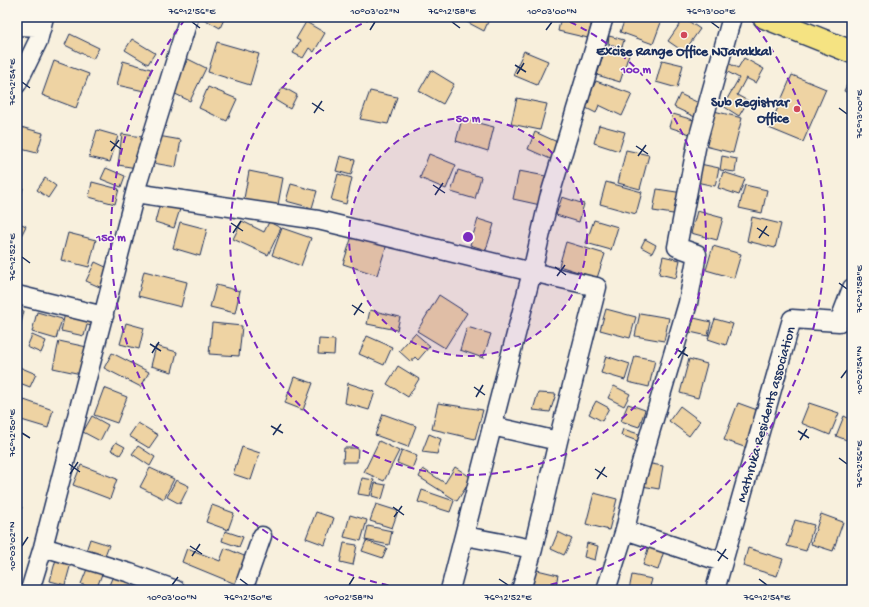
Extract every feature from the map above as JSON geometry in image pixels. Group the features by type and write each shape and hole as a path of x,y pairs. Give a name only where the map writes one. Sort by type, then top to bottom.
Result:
{"main road":[{"path":"764,17 852,52"}],"street":[{"path":"30,590 43,547 135,193 189,17"},
{"path":"450,590 532,272 549,198 604,17"},
{"path":"606,590 625,530 637,477 688,302 697,254 677,247 697,143 732,17"},
{"path":"17,26 43,22 38,41 17,84"},
{"path":"135,193 318,220 597,287 558,441 533,549 521,590"},
{"name":"Mathruka Residents association","path":"715,590 792,320 839,322 852,288"},
{"path":"17,295 104,316"},
{"path":"492,426 558,441"},
{"path":"625,530 722,562"},
{"path":"243,590 262,536"},
{"path":"465,536 533,549"},
{"path":"43,547 130,573 176,590"}],"building":[{"path":"200,17 225,17 220,28"},
{"path":"467,17 490,17 484,31 465,21"},
{"path":"561,17 593,17 588,38 558,31"},
{"path":"626,17 663,17 653,44 620,32"},
{"name":"Excise Range Office NJarakkal","path":"684,18 700,29 684,52 668,41"},
{"path":"306,22 325,33 314,52 309,48 303,58 293,53 300,41 296,39"},
{"path":"70,34 99,48 93,59 65,45"},
{"path":"609,36 624,40 622,47 608,44"},
{"path":"132,39 155,53 148,64 125,50"},
{"path":"217,42 259,54 250,85 208,72"},
{"path":"606,47 629,54 620,82 597,75"},
{"path":"524,51 548,61 537,85 513,75"},
{"path":"744,58 764,69 756,83 746,78 737,95 748,101 739,116 723,106 739,78 724,70 728,63 738,68"},
{"path":"188,59 206,68 190,101 171,92"},
{"path":"662,60 683,65 677,88 656,82"},
{"path":"54,61 89,74 76,108 42,95"},
{"path":"123,61 151,69 144,91 117,85"},
{"path":"431,70 454,84 443,104 419,91"},
{"name":"Sub Registrar Office","path":"792,75 826,89 803,142 769,128"},
{"path":"851,76 852,77 852,95 844,91"},
{"path":"596,81 632,94 622,116 599,105 596,113 584,107"},
{"path":"208,87 237,99 227,121 199,108"},
{"path":"283,87 297,95 290,109 275,100"},
{"path":"370,91 397,97 388,124 360,119"},
{"path":"680,94 703,105 697,118 674,107"},
{"path":"517,98 547,104 540,130 511,124"},
{"path":"710,110 742,118 733,153 701,145"},
{"path":"673,114 697,121 693,135 669,127"},
{"path":"462,119 494,127 488,151 456,141"},
{"path":"599,125 625,132 619,151 594,143"},
{"path":"17,126 43,133 37,153 17,148"},
{"path":"97,130 118,136 110,162 89,157"},
{"path":"535,132 564,145 557,162 528,149"},
{"path":"122,134 142,137 137,168 118,165"},
{"path":"158,136 181,140 176,167 153,163"},
{"path":"626,150 649,155 640,189 618,183"},
{"path":"429,154 456,165 446,189 420,178"},
{"path":"340,156 355,160 351,175 336,171"},
{"path":"722,156 737,159 735,172 720,170"},
{"path":"700,164 719,168 715,186 696,182"},
{"path":"106,168 125,176 121,187 101,179"},
{"path":"458,170 481,177 475,199 451,192"},
{"path":"249,171 283,178 277,210 243,204"},
{"path":"519,171 551,177 545,206 513,199"},
{"path":"723,172 745,179 739,195 718,188"},
{"path":"338,174 352,178 346,204 331,200"},
{"path":"45,178 56,186 48,198 37,190"},
{"path":"92,182 119,189 115,204 89,197"},
{"path":"606,182 642,192 636,214 600,204"},
{"path":"291,184 317,191 312,208 286,201"},
{"path":"745,185 767,190 762,213 739,208"},
{"path":"17,186 23,188 17,210"},
{"path":"657,189 683,193 680,215 653,211"},
{"path":"562,197 584,204 579,222 556,215"},
{"path":"160,203 180,209 174,228 155,222"},
{"path":"697,211 723,218 717,240 691,233"},
{"path":"752,217 781,224 775,248 747,241"},
{"path":"478,219 494,224 486,250 470,245"},
{"path":"594,220 618,227 611,250 586,243"},
{"path":"242,221 264,232 269,222 281,228 268,255 233,239"},
{"path":"17,222 26,226 17,244"},
{"path":"180,222 207,229 200,256 173,248"},
{"path":"282,228 311,238 301,266 272,255"},
{"path":"68,233 96,240 89,267 61,260"},
{"path":"353,233 387,244 377,275 343,264"},
{"path":"645,239 656,245 652,253 641,247"},
{"path":"566,242 605,254 597,278 559,266"},
{"path":"713,246 741,254 734,278 706,270"},
{"path":"663,256 680,260 676,278 659,274"},
{"path":"95,262 110,269 102,288 86,281"},
{"path":"144,271 187,282 181,307 138,296"},
{"path":"216,285 240,291 235,313 210,307"},
{"path":"439,295 467,313 445,348 417,331"},
{"path":"606,309 636,317 630,338 600,330"},
{"path":"17,310 24,311 17,340"},
{"path":"370,310 400,317 397,330 367,324"},
{"path":"37,312 62,319 56,339 32,332"},
{"path":"65,313 100,321 98,327 87,325 84,336 61,331"},
{"path":"640,313 669,318 664,341 635,336"},
{"path":"694,318 711,322 708,336 690,332"},
{"path":"715,319 733,324 726,345 708,339"},
{"path":"126,323 144,328 139,349 120,344"},
{"path":"212,323 242,326 239,356 209,354"},
{"path":"467,327 491,334 483,358 460,350"},
{"path":"415,333 430,346 418,360 415,357 411,362 399,351"},
{"path":"32,335 46,341 41,353 27,347"},
{"path":"367,336 392,347 384,365 359,354"},
{"path":"319,339 335,340 334,355 318,354"},
{"path":"59,341 87,347 81,374 53,368"},
{"path":"156,346 177,352 172,372 151,366"},
{"path":"852,348 852,373 847,372"},
{"path":"112,353 149,372 141,387 104,368"},
{"path":"606,356 630,364 625,380 601,373"},
{"path":"635,356 655,360 649,387 628,382"},
{"path":"689,359 707,364 698,398 680,393"},
{"path":"17,366 36,374 30,387 17,382"},
{"path":"398,366 419,379 408,397 387,384"},
{"path":"294,377 313,383 303,410 285,403"},
{"path":"348,383 375,392 369,410 345,403"},
{"path":"614,386 630,394 624,406 608,398"},
{"path":"104,388 127,397 117,423 94,415"},
{"path":"538,393 556,394 550,412 533,410"},
{"path":"24,400 53,410 48,428 18,419"},
{"path":"596,401 609,408 602,421 589,414"},
{"path":"438,403 483,410 475,439 432,429"},
{"path":"738,403 760,411 747,448 724,440"},
{"path":"809,403 839,413 830,435 801,423"},
{"path":"628,404 645,410 639,427 621,421"},
{"path":"680,406 700,421 689,436 669,421"},
{"path":"383,414 416,426 408,447 375,435"},
{"path":"92,416 108,425 100,441 83,432"},
{"path":"844,416 852,420 852,442 836,436"},
{"path":"138,423 158,435 149,448 129,436"},
{"path":"623,429 642,435 640,442 621,435"},
{"path":"429,434 441,439 437,454 422,452"},
{"path":"379,441 399,451 384,481 364,472"},
{"path":"116,442 125,447 120,455 111,450"},
{"path":"138,446 155,457 150,466 132,454"},
{"path":"242,447 260,453 251,480 233,474"},
{"path":"344,448 358,448 357,462 343,462"},
{"path":"402,450 417,456 412,469 397,463"},
{"path":"646,463 663,466 659,489 642,486"},
{"path":"81,465 117,479 110,499 73,485"},
{"path":"455,467 472,478 457,501 419,477 423,469 445,483"},
{"path":"150,468 174,479 164,499 140,487"},
{"path":"362,478 374,480 370,496 358,494"},
{"path":"176,480 189,486 180,504 167,497"},
{"path":"375,483 386,485 382,499 372,496"},
{"path":"422,490 454,501 450,512 418,502"},
{"path":"594,493 617,499 609,530 586,524"},
{"path":"376,504 398,511 392,528 370,521"},
{"path":"212,505 234,513 228,530 206,522"},
{"path":"17,506 22,507 18,524 17,524"},
{"path":"316,512 334,518 325,545 306,538"},
{"path":"821,514 843,522 833,551 811,544"},
{"path":"350,515 367,520 361,541 344,537"},
{"path":"795,520 814,525 806,551 787,546"},
{"path":"368,526 392,531 389,545 365,540"},
{"path":"225,531 243,537 239,547 222,541"},
{"path":"558,532 572,539 564,555 551,549"},
{"path":"90,539 109,545 104,558 86,551"},
{"path":"366,541 387,548 383,558 362,551"},
{"path":"344,543 357,545 353,565 340,562"},
{"path":"587,543 598,546 595,560 584,557"},
{"path":"649,546 664,551 658,570 643,565"},
{"path":"187,548 220,561 225,548 249,558 238,585 182,562"},
{"path":"748,548 783,559 777,576 743,566"},
{"path":"56,559 71,563 65,585 50,581"},
{"path":"529,568 558,575 555,590 524,590"},
{"path":"87,569 102,574 96,590 81,584"},
{"path":"115,571 148,585 146,590 107,590"},
{"path":"632,575 652,579 649,590 629,590"}],"place":[{"name":"Excise Range Office NJarakkal","path":"684,35"},
{"name":"Sub Registrar Office","path":"797,109"}]}
